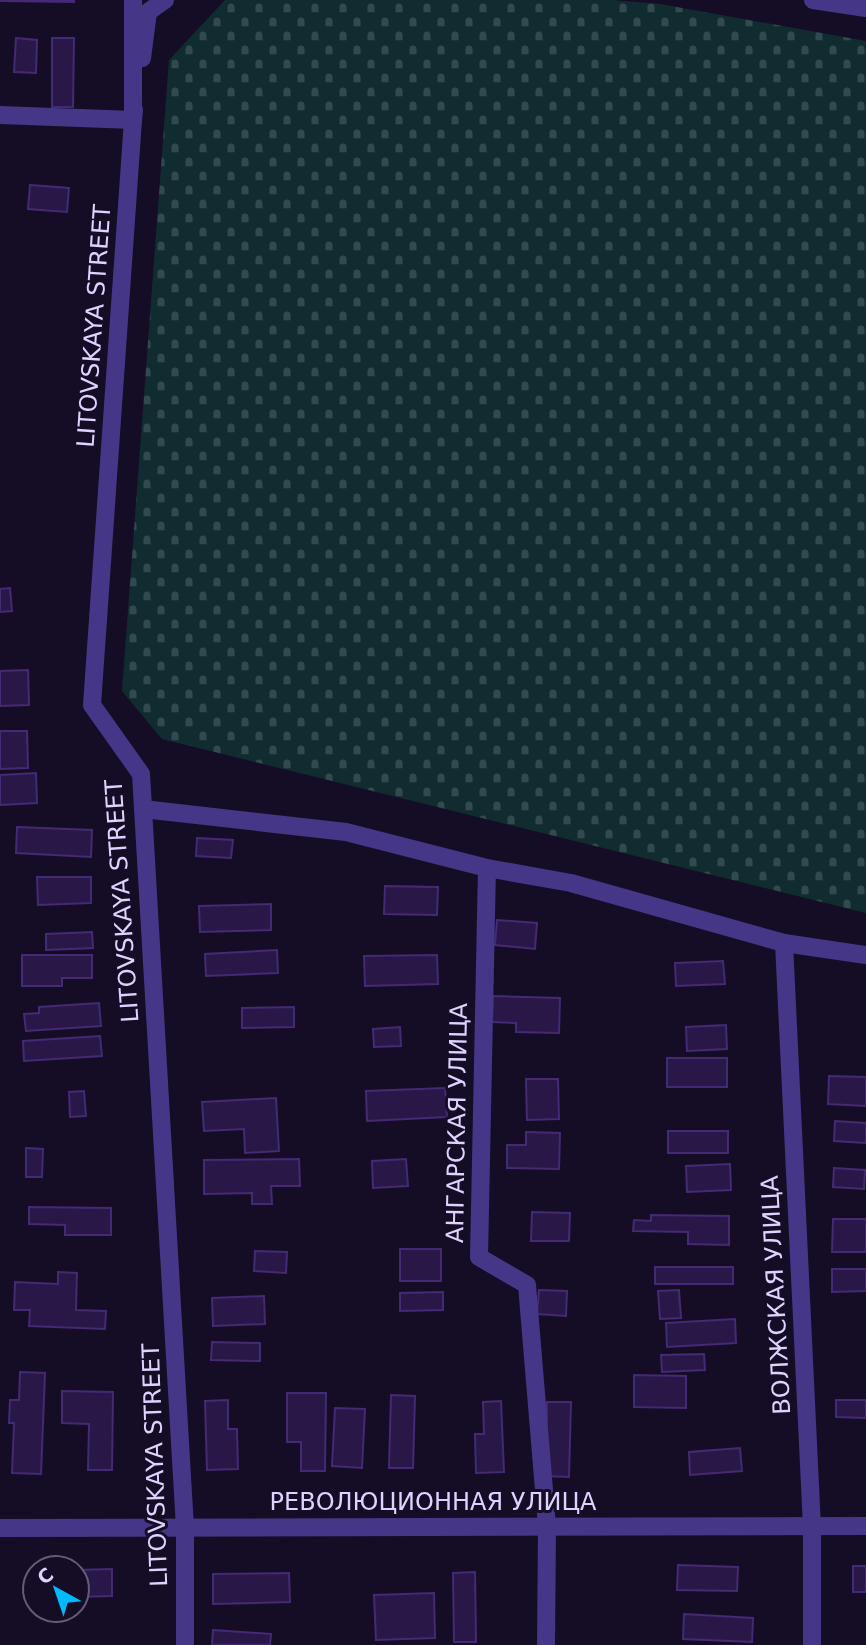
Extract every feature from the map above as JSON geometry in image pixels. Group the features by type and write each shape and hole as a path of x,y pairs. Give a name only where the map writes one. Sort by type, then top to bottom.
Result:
{"street":[{"name":"LITOVSKAYA STREET","path":"133,0 133,120 92,705 141,774 185,1528 185,1645"},
{"path":"0,115 133,120 148,12 165,0"},
{"path":"813,0 866,8"},
{"path":"143,810 346,832 487,868 570,883 784,943 866,955"},
{"name":"АНГАРСКАЯ УЛИЦА","path":"487,868 479,1257 527,1284 547,1526 546,1645"},
{"name":"ВОЛЖСКАЯ УЛИЦА","path":"784,943 812,1527 812,1645"},
{"name":"РЕВОЛЮЦИОННАЯ УЛИЦА","path":"0,1528 866,1526"}],"green space":[{"path":"225,0 612,0 660,4 866,41 866,913 162,739 122,691 169,60"}],"building":[{"path":"74,0 74,2 0,1"},
{"path":"16,38 37,40 36,73 14,72"},
{"path":"52,38 74,38 73,107 52,107"},
{"path":"30,185 69,188 67,212 28,209"},
{"path":"10,588 12,611 0,612 0,589"},
{"path":"28,670 29,705 0,706 0,671"},
{"path":"0,731 27,731 28,768 0,769"},
{"path":"36,773 37,803 0,805 0,775"},
{"path":"17,827 92,830 91,857 16,853"},
{"path":"197,838 233,840 231,858 196,856"},
{"path":"37,877 91,877 91,903 38,905"},
{"path":"385,886 438,887 437,915 384,914"},
{"path":"271,904 271,930 200,932 199,906"},
{"path":"497,920 537,923 535,949 495,945"},
{"path":"92,932 93,948 46,950 46,934"},
{"path":"277,950 278,973 206,976 205,954"},
{"path":"22,955 92,955 92,978 62,978 62,986 22,986"},
{"path":"437,955 438,984 365,986 364,956"},
{"path":"723,961 725,984 676,986 675,963"},
{"path":"493,996 560,998 559,1033 516,1032 516,1023 492,1022"},
{"path":"99,1003 101,1026 26,1031 24,1014 39,1013 39,1007"},
{"path":"294,1007 294,1027 242,1028 242,1008"},
{"path":"726,1025 727,1049 687,1051 686,1027"},
{"path":"400,1027 401,1046 374,1047 373,1029"},
{"path":"100,1036 102,1056 24,1061 23,1041"},
{"path":"667,1058 727,1058 727,1087 667,1087"},
{"path":"829,1076 866,1077 866,1106 828,1104"},
{"path":"526,1079 558,1079 559,1119 527,1120"},
{"path":"445,1088 447,1117 367,1121 366,1091"},
{"path":"84,1091 86,1116 70,1117 69,1092"},
{"path":"276,1098 279,1151 245,1153 244,1129 204,1131 202,1102"},
{"path":"835,1121 866,1123 866,1143 834,1141"},
{"path":"668,1131 728,1131 728,1153 668,1153"},
{"path":"526,1132 560,1133 559,1169 507,1168 507,1145 526,1145"},
{"path":"26,1148 43,1149 42,1177 26,1177"},
{"path":"299,1159 300,1186 271,1186 272,1204 252,1204 252,1193 204,1194 204,1160"},
{"path":"406,1159 408,1186 373,1188 372,1161"},
{"path":"730,1164 731,1190 687,1192 686,1166"},
{"path":"834,1168 865,1170 864,1189 833,1187"},
{"path":"29,1207 111,1208 111,1235 65,1235 65,1225 29,1224"},
{"path":"532,1212 570,1213 569,1241 531,1241"},
{"path":"651,1215 729,1216 729,1245 688,1244 688,1232 633,1231 634,1220 651,1221"},
{"path":"833,1219 866,1219 866,1252 832,1252"},
{"path":"400,1249 441,1249 441,1281 400,1281"},
{"path":"255,1251 287,1252 286,1273 254,1271"},
{"path":"655,1267 733,1267 733,1284 655,1284"},
{"path":"832,1269 866,1269 866,1291 832,1292"},
{"path":"58,1272 77,1273 76,1310 106,1311 105,1329 29,1326 30,1310 14,1310 15,1282 58,1284"},
{"path":"539,1290 567,1291 566,1316 537,1314"},
{"path":"679,1290 681,1318 660,1319 658,1291"},
{"path":"443,1292 443,1310 400,1311 400,1293"},
{"path":"264,1296 265,1324 213,1326 212,1298"},
{"path":"735,1319 736,1343 667,1347 666,1323"},
{"path":"212,1342 260,1343 260,1361 211,1360"},
{"path":"704,1354 705,1370 662,1372 661,1355"},
{"path":"20,1372 45,1373 41,1474 12,1473 14,1423 9,1423 10,1400 19,1400"},
{"path":"634,1375 686,1376 686,1408 634,1407"},
{"path":"62,1391 113,1392 112,1470 88,1470 89,1424 62,1423"},
{"path":"287,1393 326,1393 325,1471 301,1471 301,1442 287,1442"},
{"path":"391,1395 415,1396 413,1468 389,1468"},
{"path":"228,1400 228,1429 237,1429 238,1469 207,1470 205,1401"},
{"path":"836,1400 866,1400 866,1418 836,1417"},
{"path":"501,1401 504,1472 476,1473 475,1434 484,1434 483,1402"},
{"path":"547,1402 571,1402 569,1477 546,1476"},
{"path":"335,1408 365,1409 362,1468 332,1466"},
{"path":"740,1448 742,1471 690,1475 689,1452"},
{"path":"678,1565 738,1567 737,1591 677,1590"},
{"path":"853,1566 866,1566 866,1592 853,1592"},
{"path":"112,1569 112,1596 91,1597 91,1570"},
{"path":"475,1572 476,1642 454,1642 453,1573"},
{"path":"289,1573 290,1602 213,1604 213,1574"},
{"path":"434,1593 435,1638 376,1640 374,1595"},
{"path":"684,1614 753,1618 752,1642 683,1639"},
{"path":"213,1630 271,1634 270,1645 212,1645"}]}
